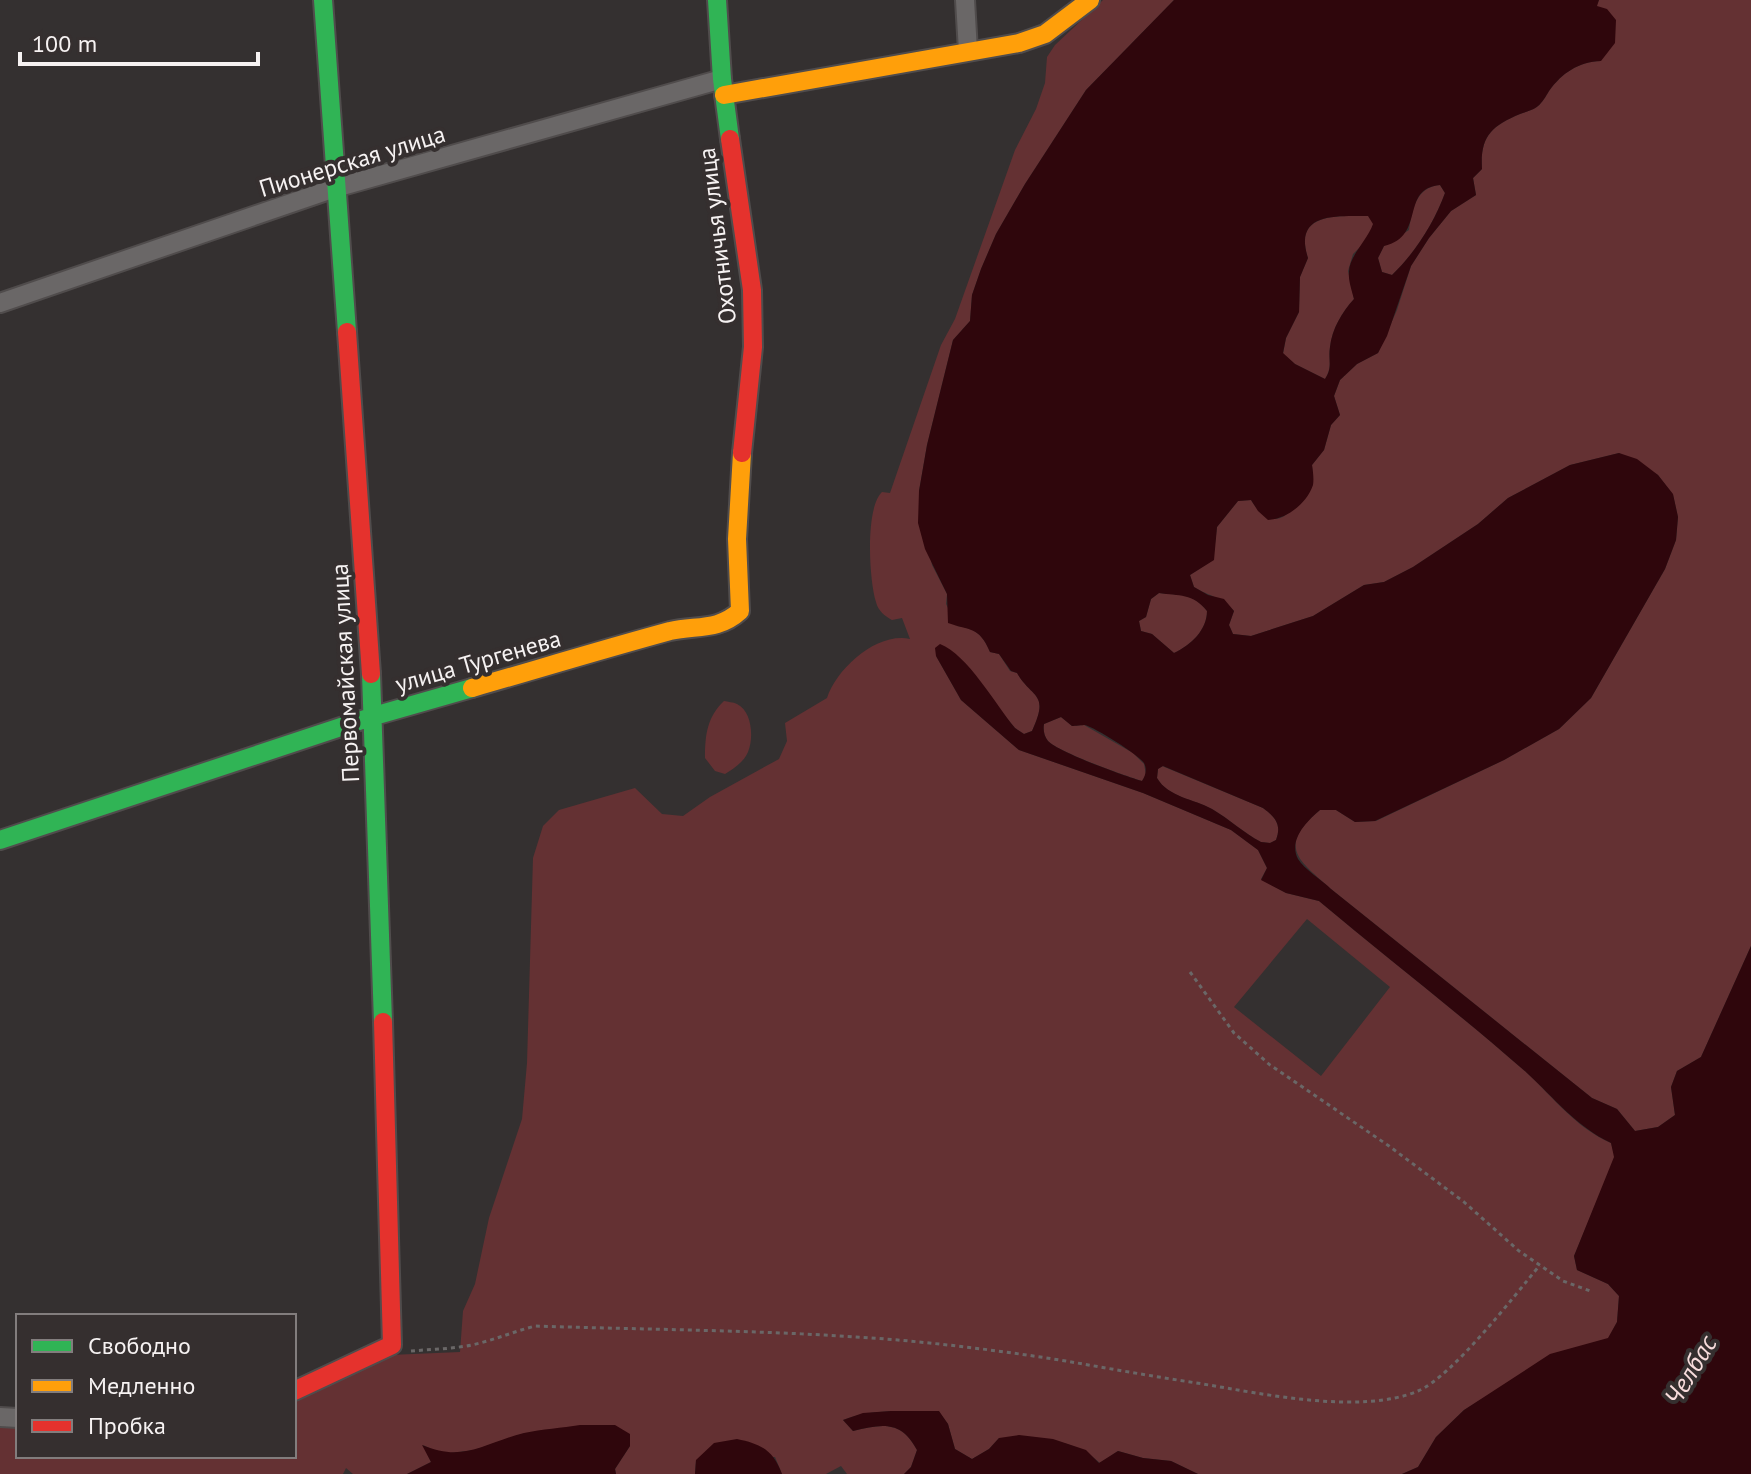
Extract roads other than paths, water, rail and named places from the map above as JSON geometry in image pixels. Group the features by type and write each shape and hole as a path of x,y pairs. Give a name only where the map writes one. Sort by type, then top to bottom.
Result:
{"street":[{"name":"Первомайская улица","path":"296,1390 392,1345 374,716 323,0"},
{"name":"Охотничья улица","path":"717,0 723,87 752,290 753,347 738,499 740,611"},
{"path":"965,0 968,51"},
{"name":"Пионерская улица","path":"0,303 335,188 723,87 1019,43 1045,34 1090,0"},
{"name":"улица Тургенева","path":"0,840 374,716 675,630 714,628 728,623 740,611"}],"water":[{"name":"Челбас","path":"1174,0 1599,0 1597,6 1607,9 1616,20 1615,43 1601,61 1571,70 1536,107 1510,118 1489,134 1483,149 1482,169 1473,178 1476,195 1451,211 1411,266 1378,353 1357,364 1340,380 1334,396 1340,415 1331,425 1324,450 1312,465 1313,485 1306,498 1289,513 1268,520 1251,500 1238,501 1217,527 1214,560 1190,575 1194,587 1224,599 1234,611 1229,625 1233,634 1251,636 1313,616 1364,585 1384,582 1413,567 1478,524 1508,498 1570,465 1619,453 1637,459 1658,475 1673,494 1678,517 1676,540 1665,569 1591,698 1559,729 1504,760 1375,821 1355,822 1336,810 1320,810 1300,832 1295,845 1298,859 1304,867 1592,1098 1617,1109 1635,1131 1658,1127 1675,1115 1671,1087 1677,1071 1701,1057 1751,946 1751,1474 1402,1474 1418,1467 1436,1437 1464,1410 1550,1354 1608,1338 1617,1322 1619,1296 1608,1284 1577,1270 1574,1256 1614,1157 1611,1143 1577,1120 1502,1051 1319,901 1286,893 1261,880 1267,868 1258,850 1231,830 1143,793 1019,750 961,700 936,656 935,648 940,644 961,658 1015,728 1024,734 1032,731 1039,709 1037,697 999,654 990,652 978,634 948,623 947,594 925,549 918,523 919,491 953,340 970,321 972,295 981,269 996,234 1025,184 1086,90","holes":["1440,185 1445,193 1429,226 1392,275 1382,272 1378,258 1384,246 1397,241 1405,233 1420,195 1428,188","1368,216 1373,224 1350,266 1349,278 1354,299 1333,334 1330,367 1325,379 1295,364 1283,353 1286,338 1299,312 1300,277 1308,258 1305,243 1307,232 1312,224 1331,217","1159,593 1185,596 1196,601 1207,611 1201,631 1174,653 1152,634 1141,631 1139,621 1146,617 1151,599","1061,717 1072,726 1085,725 1126,748 1144,763 1146,772 1142,781 1122,775 1054,746 1045,735 1044,724","1163,766 1263,808 1276,821 1276,840 1261,842 1212,809 1168,789 1157,778 1158,769"]},
{"path":"939,1411 948,1424 955,1449 972,1459 989,1449 999,1438 1019,1435 1053,1439 1086,1450 1099,1463 1118,1451 1171,1461 1198,1474 904,1474 911,1467 917,1450 904,1433 882,1426 853,1431 843,1420 863,1413"},
{"path":"580,1425 615,1425 630,1434 630,1446 615,1469 616,1474 407,1474 431,1462 422,1445 462,1452 524,1433"},
{"path":"737,1439 765,1449 775,1459 782,1474 695,1474 696,1460 714,1443"}]}
